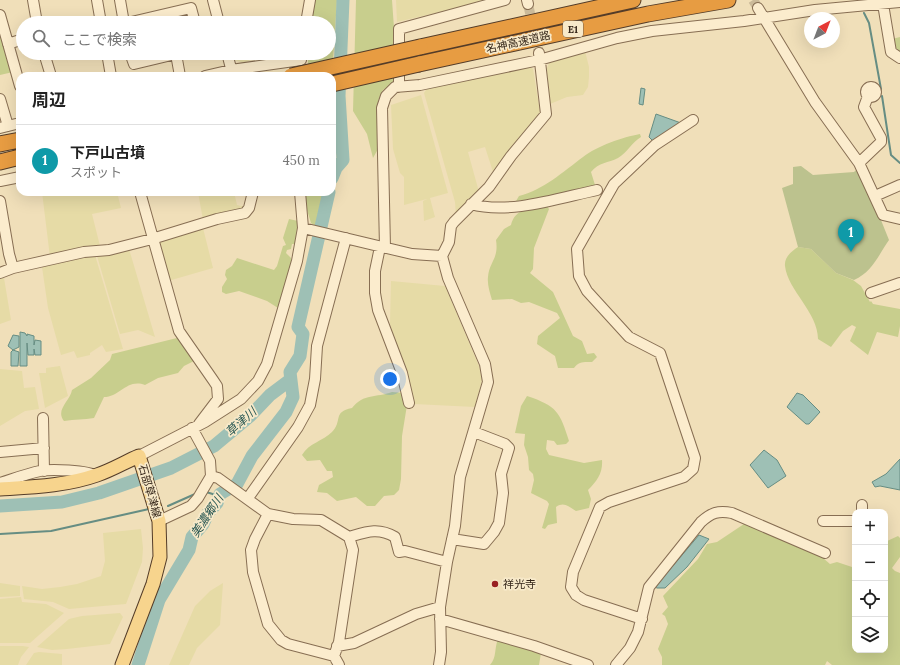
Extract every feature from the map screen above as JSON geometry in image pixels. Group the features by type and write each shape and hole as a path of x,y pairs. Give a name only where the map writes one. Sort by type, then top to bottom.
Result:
{"highway":[{"name":"名神高速道路","path":"308,72 420,46 634,0"},
{"name":"名神高速道路","path":"336,83 634,16 728,0"},
{"path":"0,144 16,141"},
{"path":"0,162 16,158"}],"main road":[{"name":"石部草津線","path":"0,489 46,486 96,476 139,456 159,521 161,545 157,569 122,665"}],"street":[{"path":"33,0 36,16"},
{"path":"97,0 100,16"},
{"path":"120,0 123,16"},
{"path":"213,0 217,16"},
{"path":"307,16 310,0"},
{"path":"399,87 399,29 505,0"},
{"path":"409,403 402,373 378,310 375,293 375,271 380,247 382,108 386,96 395,87 420,85 539,56 652,31 765,18 814,10 900,2"},
{"path":"883,4 891,52 900,58"},
{"path":"156,16 191,8 193,16"},
{"path":"758,8 815,102 859,163 883,215 900,219"},
{"path":"0,15 16,72"},
{"path":"8,44 16,41"},
{"path":"439,665 441,652 440,608 452,539 462,466 474,432 488,382 485,364 448,278 442,256 448,242 451,226 471,204 489,188 511,156 546,114 539,56"},
{"path":"46,60 50,72"},
{"path":"108,60 110,72"},
{"path":"133,60 134,64 152,60"},
{"path":"179,60 180,72"},
{"path":"229,60 232,72"},
{"path":"237,72 296,60"},
{"path":"859,163 881,142 881,138 864,107 868,96"},
{"path":"0,99 4,127 16,124"},
{"path":"642,619 578,597 571,587 573,572 600,507 609,502 684,477 693,469 695,458 660,353 629,337 591,295 579,276 577,249 578,244 618,180 655,145 693,120"},
{"path":"0,181 16,178"},
{"path":"875,196 900,185"},
{"path":"471,204 481,207 524,205 597,190"},
{"path":"141,196 179,331 217,386 218,400 196,426 197,437 210,461 214,477 245,496 268,514 293,519 321,520 349,537 353,550 337,646 337,661 288,644 281,640 268,624 263,613 253,572 251,550 255,538 268,514"},
{"path":"0,274 13,268 84,252 109,250 152,239 217,219 245,213 250,208 253,196"},
{"path":"139,456 196,426 241,399 258,381 267,364 307,229 301,196"},
{"path":"0,201 9,254 13,268"},
{"path":"307,229 412,254 442,256"},
{"path":"245,496 303,421 310,405 315,379 317,346 348,239"},
{"path":"871,293 900,283"},
{"path":"43,418 44,471"},
{"path":"452,539 484,544 494,532 498,523 503,493 501,474 509,448 505,444 474,432"},
{"path":"0,452 44,448"},
{"path":"0,483 44,471 82,472 92,473 96,476"},
{"path":"159,521 191,506 214,477"},
{"path":"616,665 630,648 642,619 650,587 701,522 715,512 722,511 732,513 825,553"},
{"path":"823,521 852,521"},
{"path":"349,537 372,530 387,533 395,537 399,552 405,551 447,562"},
{"path":"337,646 354,643 416,614 440,608"},
{"path":"440,618 501,636 588,665"}],"shaded area":[{"path":"396,0 491,0 397,22"},
{"path":"585,51 589,67 589,77 588,87 583,95 567,97 550,104 543,69 547,68 550,61"},
{"path":"235,60 251,60 244,63"},
{"path":"529,66 533,69 540,112 494,175 485,147 468,152 479,192 456,216 455,202 424,93 428,87"},
{"path":"421,95 448,193 430,198 435,217 424,221 423,201 427,199 404,205 404,177 400,173 393,149 391,105"},
{"path":"42,196 118,196 121,208 92,214 100,246 50,257"},
{"path":"199,196 235,196 237,205 245,207 244,211 203,220"},
{"path":"203,228 213,268 168,281 157,242"},
{"path":"129,249 155,337 138,330 120,334 97,256"},
{"path":"95,255 123,349 106,352 102,345 90,353 90,355 77,358 74,351 61,355 48,308 42,267"},
{"path":"4,278 11,320 0,324 0,279"},
{"path":"391,281 445,286 479,366 482,380 475,407 414,404 390,324"},
{"path":"60,366 68,396 45,408 39,373 46,373 46,368"},
{"path":"0,369 22,371 24,388 35,387 39,409 25,411 0,426"},
{"path":"141,529 143,548 142,562 126,604 69,609 53,602 24,599 22,586 42,589 60,587 77,584 101,576 105,561 103,533"},
{"path":"0,583 20,586 20,596 0,597"},
{"path":"223,583 220,625 197,648 189,665 169,665 195,606 210,591"},
{"path":"21,597 22,602 46,604 64,613 30,643 0,643 0,599"},
{"path":"120,613 123,617 110,644 52,650 37,647 69,619 82,616"},
{"path":"0,646 29,647 21,657 18,665 0,665"},
{"path":"34,653 62,654 62,665 26,665"}],"green space":[{"path":"314,0 337,0 336,16 312,16"},
{"path":"356,0 392,0 394,28 394,83 383,90 378,101 378,149 373,158 367,134 353,111"},
{"path":"0,27 13,72 0,75"},
{"path":"900,37 900,54 894,50 892,39"},
{"path":"308,60 333,60 332,72 308,72"},
{"path":"640,134 641,137 621,156 614,160 600,164 591,172 595,185 549,197 516,201 519,196 545,185 595,149 626,137"},
{"path":"801,166 813,175 854,172 857,169 862,173 889,240 878,258 866,273 854,280 836,273 811,249 798,247 782,188 793,184 793,167"},
{"path":"306,196 323,196 318,227 311,223 306,207"},
{"path":"546,205 549,209 534,248 533,269 530,273 553,292 573,336 582,341 587,354 594,353 597,357 592,362 580,363 574,368 558,368 555,356 537,344 538,336 560,318 557,313 529,302 521,303 512,299 492,300 488,286 489,272 496,252 496,240 504,229 511,225 513,219 520,212 529,208"},
{"path":"289,219 298,221 295,244 292,244 291,249 287,250 286,253 291,258 291,271 278,308 267,301 239,291 226,294 222,292 222,287 227,279 225,275 226,270 232,266 237,258 274,270 277,266 283,246 286,245 283,238"},
{"path":"798,247 811,249 836,273 853,280 861,286 870,302 871,301 873,304 900,309 900,326 898,337 877,332 868,355 850,341 856,327 852,325 843,331 831,347 818,339 817,329 813,320 791,284 785,266 787,257"},
{"path":"177,338 180,339 196,360 184,366 178,373 158,378 145,385 133,384 115,394 104,397 94,418 64,421 61,413 62,409 72,390 91,378 110,360 112,354"},
{"path":"392,392 404,393 407,405 402,436 401,479 399,490 394,495 384,496 375,506 367,506 356,497 337,501 327,493 317,492 319,485 333,477 332,471 327,471 320,460 307,461 302,455 305,451 332,432 342,412 352,408 361,400 366,398"},
{"path":"527,396 551,407 556,411 563,423 569,441 566,444 557,445 554,441 547,440 546,449 549,455 584,463 602,460 602,469 599,476 588,490 591,499 589,508 576,511 566,505 559,505 556,507 557,523 548,525 545,529 542,528 549,504 547,501 531,493 534,480 533,474 529,470 528,457 524,445 525,434 515,433 521,406"},
{"path":"744,524 816,552 830,564 837,562 852,567 852,653 888,653 888,541 898,536 900,538 900,557 892,568 900,573 900,665 832,665 827,661 825,665 662,665 662,657 658,649 668,624 665,616 662,614 668,607 663,596 698,559 707,544 717,542"},
{"path":"498,639 541,653 539,665 490,665 495,656"}],"water":[{"path":"641,88 645,89 643,105 639,104"},
{"path":"656,114 681,123 653,141 649,137"},
{"path":"20,332 25,333 27,336 27,334 34,336 34,345 35,340 41,341 41,355 35,355 34,349 34,355 28,355 27,343 27,366 20,366"},
{"path":"13,335 19,336 19,347 13,350 8,346"},
{"path":"13,350 19,352 18,366 11,366 11,352"},
{"path":"797,393 803,395 820,412 809,424 806,424 787,407"},
{"path":"764,450 777,460 786,476 768,488 750,465"},
{"path":"900,459 900,490 880,486 875,487 872,482 886,474"},
{"path":"699,535 709,539 687,567 665,588 655,587"}],"waterway":[{"name":"草津川","path":"336,168 343,160 339,96 343,0"},
{"path":"864,13 869,23 881,89"},
{"path":"882,96 891,155 900,163"},
{"name":"美濃郷川","path":"138,665 159,600 189,550 192,537 203,524 208,513 217,503 220,494 237,484 252,456 286,412 293,397 290,372 300,356 303,334 298,327 328,196"},
{"name":"草津川","path":"0,506 62,502 99,493 171,468 214,446 250,416 270,395 290,380"},
{"path":"206,492 216,495 220,494"},
{"path":"168,506 195,494"},
{"path":"0,534 51,531 149,509"}],"tunnel":[{"path":"753,0 758,8"},
{"path":"528,4 539,53"}],"place":[{"name":"下戸山古墳","path":"851,252"},
{"name":"祥光寺","path":"495,584"}]}
